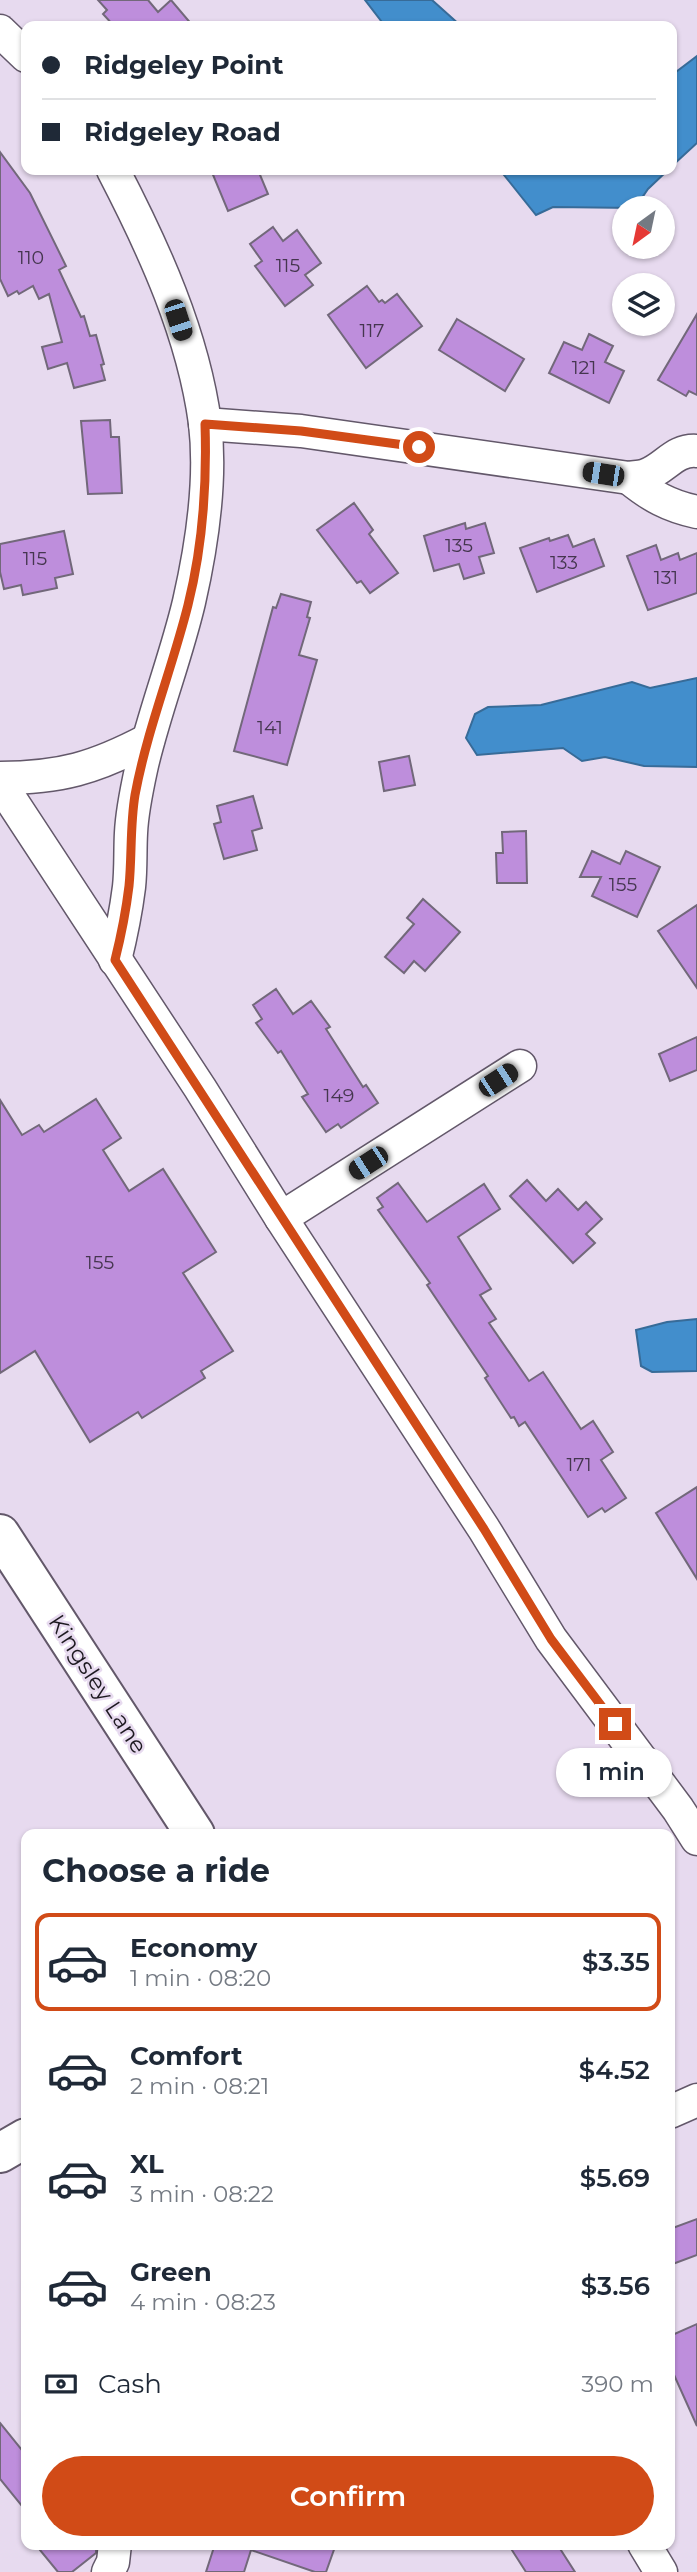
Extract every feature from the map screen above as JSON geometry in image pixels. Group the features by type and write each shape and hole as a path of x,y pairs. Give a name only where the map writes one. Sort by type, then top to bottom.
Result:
{"street":[{"path":"0,31 21,51"},
{"path":"115,960 129,885 135,797 148,740 189,602 207,474 205,424 195,371 170,295 144,230 116,175"},
{"path":"205,424 301,431 629,478 647,475 674,455 689,450 697,451"},
{"path":"629,478 649,495 673,507 697,512"},
{"path":"148,740 112,760 73,772 0,780 484,1529 551,1639 688,1819 697,1839"},
{"path":"281,1218 520,1066"},
{"name":"Kingsley Lane","path":"0,1534 192,1829"},
{"path":"675,2110 697,2100"},
{"path":"0,2153 21,2141"},
{"path":"108,2572 114,2550"},
{"path":"647,2550 661,2572"}],"water":[{"path":"365,0 432,0 455,21 381,21"},
{"path":"697,56 697,143 677,161 677,71"},
{"path":"504,175 663,175 643,196 612,196 612,208 553,207 536,215"},
{"path":"697,678 697,767 644,766 605,757 582,761 563,748 477,755 466,738 475,714 488,707 541,705 632,682 650,688"},
{"path":"697,1319 697,1371 652,1372 641,1366 636,1330 667,1322"}],"building":[{"path":"98,0 148,0 158,12 171,0 189,21 109,21 103,14 107,10"},
{"path":"0,152 30,193 66,266 59,270 81,317 84,316 90,336 96,335 104,364 101,365 105,380 74,388 67,363 48,369 42,347 62,342 49,294 39,299 33,286 19,294 17,291 8,296 0,279"},
{"path":"213,175 260,175 268,194 228,211"},
{"path":"273,227 283,241 297,230 321,263 305,275 313,285 285,306 255,266 262,261 250,244"},
{"path":"367,286 379,302 382,300 385,303 397,294 422,326 366,368 328,315"},
{"path":"697,314 697,395 689,391 686,396 658,380"},
{"path":"457,319 524,359 505,391 439,350"},
{"path":"589,334 613,346 605,362 624,371 609,403 549,373 564,342 582,350"},
{"path":"110,420 111,437 119,437 122,493 88,494 81,421"},
{"path":"354,503 373,530 369,534 398,573 370,593 361,581 357,583 317,530"},
{"path":"465,523 466,529 485,523 494,553 479,557 484,573 464,579 459,564 434,571 424,536"},
{"path":"64,531 73,574 55,578 57,588 23,595 21,585 4,589 0,572 0,544"},
{"path":"568,535 573,547 594,539 604,566 537,592 520,548"},
{"path":"656,545 661,560 678,553 680,560 697,553 697,593 648,610 627,556"},
{"path":"281,594 311,602 307,617 310,618 299,655 317,660 287,765 234,751 273,607 276,608"},
{"path":"409,756 415,785 384,791 379,762"},
{"path":"253,796 262,828 252,831 257,850 224,859 214,824 221,822 217,806"},
{"path":"526,831 527,883 497,883 496,853 503,853 502,832"},
{"path":"592,851 620,864 626,851 660,867 637,917 592,896 601,877 580,877"},
{"path":"423,899 460,932 425,971 414,961 404,973 385,957 414,924 407,918"},
{"path":"697,905 697,988 658,931"},
{"path":"276,989 293,1014 311,1001 330,1027 326,1029 363,1087 366,1085 378,1103 341,1128 338,1124 326,1132 302,1097 308,1094 281,1051 278,1053 256,1023 262,1019 253,1005"},
{"path":"697,1037 697,1070 670,1081 659,1054"},
{"path":"96,1099 121,1138 103,1150 129,1191 163,1169 216,1252 183,1273 233,1351 201,1371 205,1378 142,1418 138,1412 90,1442 35,1351 0,1373 0,1100 22,1135 39,1125 44,1132"},
{"path":"527,1180 546,1201 558,1189 578,1210 586,1202 602,1219 586,1234 595,1243 573,1263 510,1196"},
{"path":"398,1183 427,1222 484,1184 500,1209 458,1237 491,1289 480,1295 496,1319 489,1323 529,1381 543,1372 581,1429 593,1421 613,1452 601,1460 626,1498 605,1512 602,1508 588,1517 525,1422 519,1426 514,1417 511,1418 485,1378 488,1376 427,1285 430,1283 378,1210 383,1207 377,1198"},
{"path":"697,1487 697,1579 656,1513"},
{"path":"697,2219 697,2255 675,2263 675,2227"},
{"path":"697,2324 697,2426 675,2377 675,2334"},
{"path":"0,2423 21,2449 21,2505 0,2479"},
{"path":"40,2550 96,2550 96,2553 72,2572 58,2572"},
{"path":"213,2550 251,2550 244,2572 206,2572"},
{"path":"251,2550 334,2550 326,2572 315,2572"},
{"path":"512,2550 561,2550 575,2572 526,2572"}],"route":[{"path":"419,447 301,431 205,424 207,474 203,522 189,602 148,740 135,797 129,885 115,960 484,1529 551,1639 615,1724"}]}
